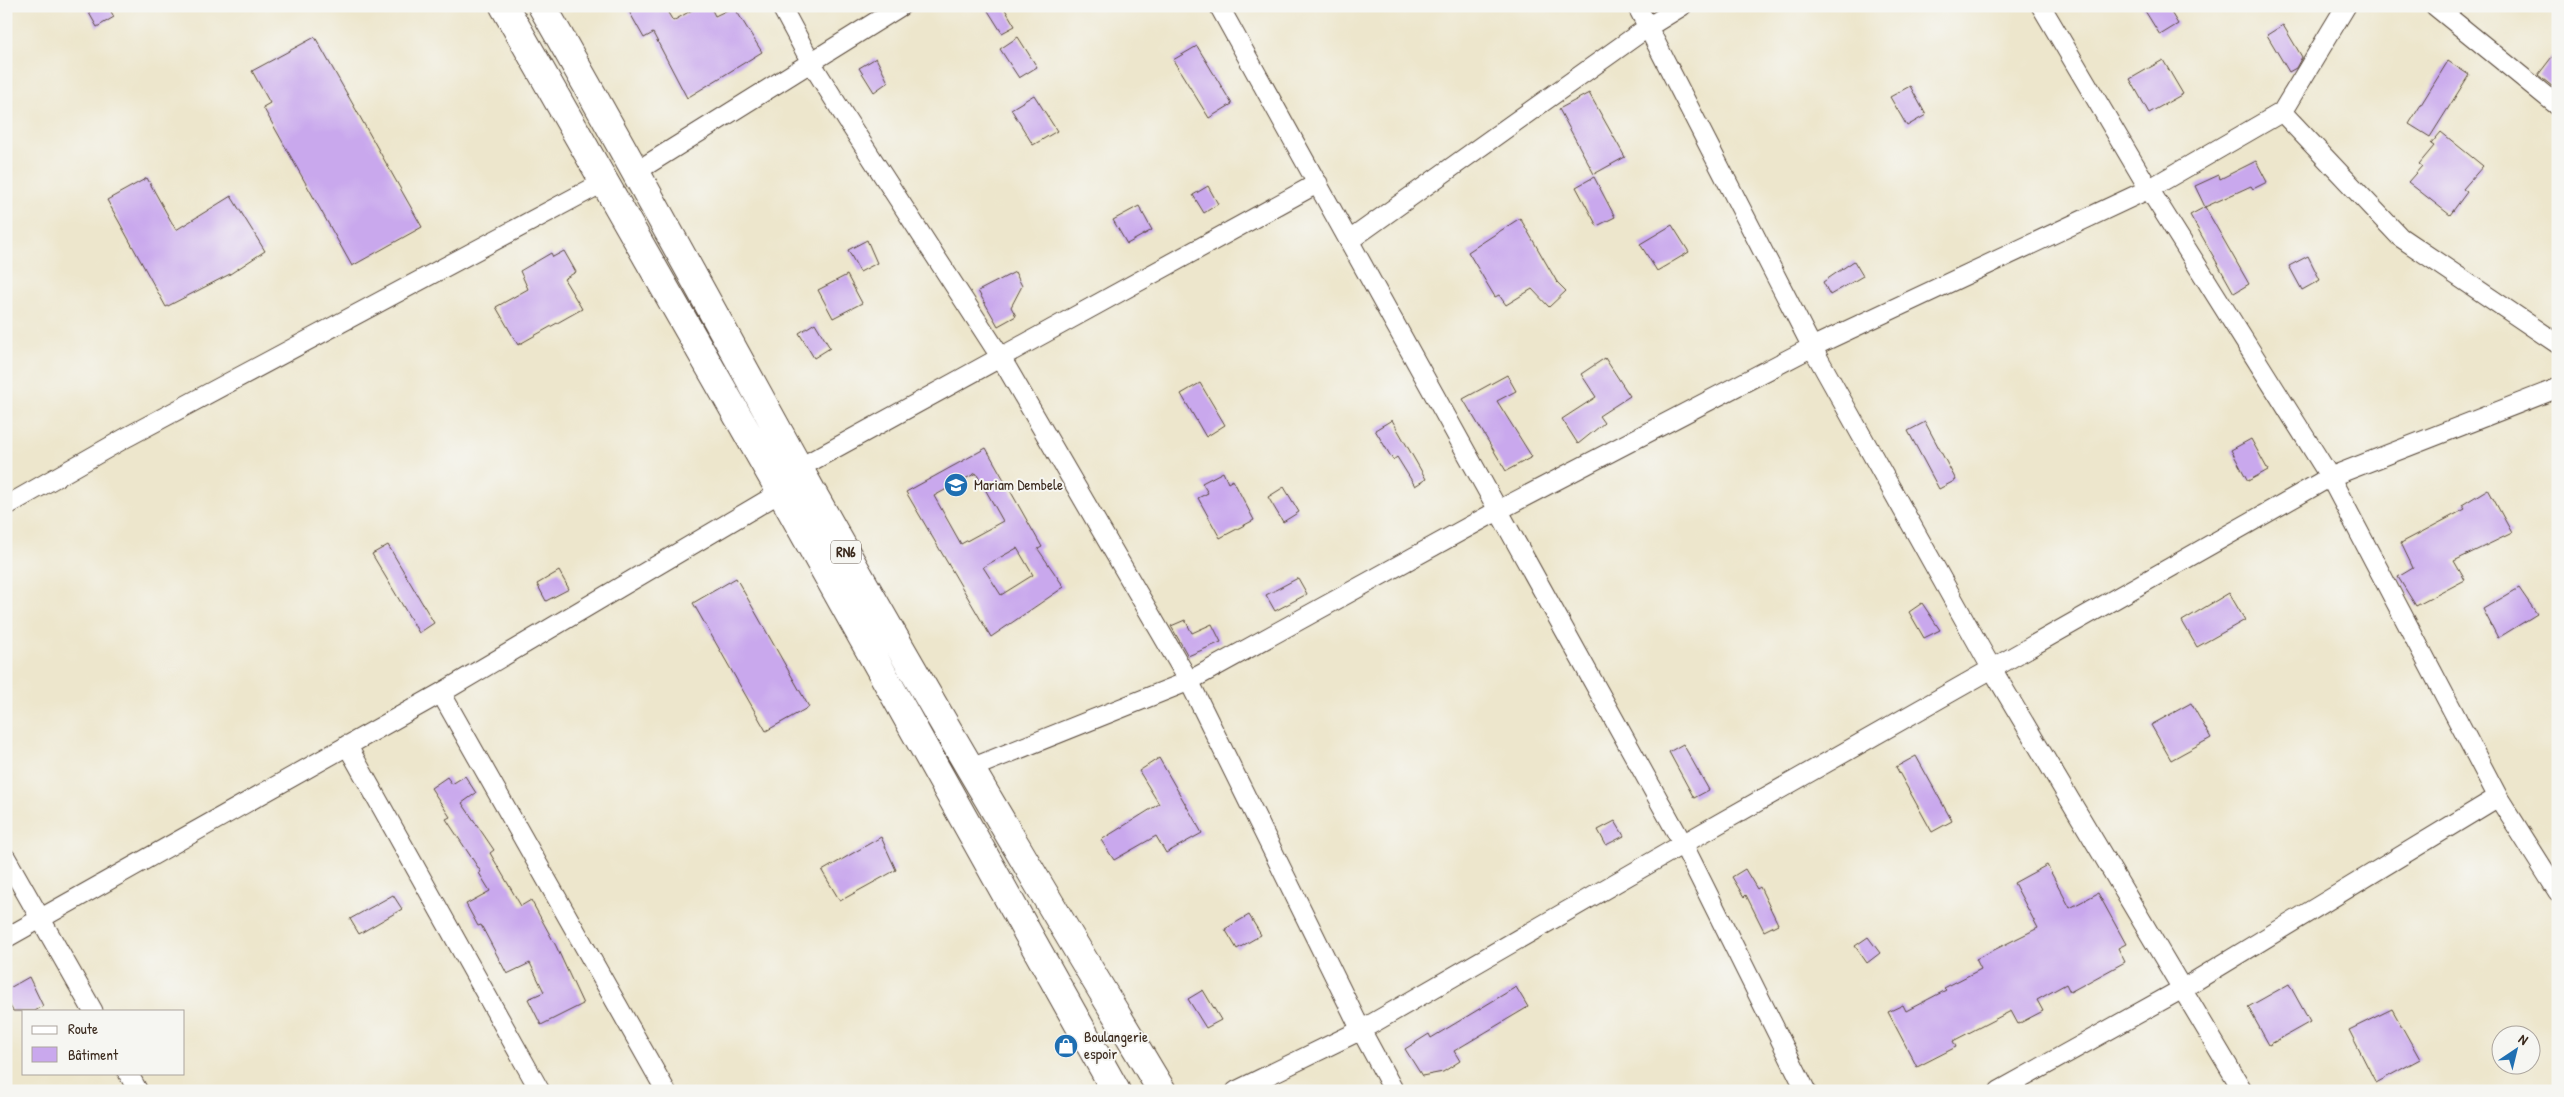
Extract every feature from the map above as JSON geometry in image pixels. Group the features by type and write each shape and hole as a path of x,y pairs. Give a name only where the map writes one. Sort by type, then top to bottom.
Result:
{"highway":[{"name":"RN6","path":"504,6 781,492 1116,1091"},
{"name":"RN6","path":"542,6 637,171 799,468 969,769 1162,1091"}],"street":[{"path":"782,6 812,64 1000,356 1189,681 1361,1030 1394,1091"},
{"path":"637,171 812,64 901,6"},
{"path":"1219,6 1683,844 1806,1091"},
{"path":"1637,6 1812,347 1992,669 2243,1091"},
{"path":"1350,240 1648,28 1682,6"},
{"path":"2041,6 2149,189 2330,477 2498,797 2558,892"},
{"path":"969,769 1189,681 1499,510 1812,347 2149,189 2282,112 2346,6"},
{"path":"2435,6 2558,106"},
{"path":"2282,112 2400,237 2558,344"},
{"path":"6,506 127,437 604,182"},
{"path":"6,938 441,693 781,492 799,468 1318,182"},
{"path":"1236,1091 1361,1030 1683,844 2330,477 2558,388"},
{"path":"441,693 666,1091"},
{"path":"347,745 540,1091"},
{"path":"1999,1091 2182,989 2498,797"},
{"path":"6,858 92,1010"},
{"path":"129,1074 138,1091"}],"building":[{"path":"85,6 108,6 114,17 97,27"},
{"path":"626,6 664,6 673,21 699,6 710,6 715,16 734,7 762,52 687,98 653,33 644,38"},
{"path":"985,6 1003,6 1015,26 1002,33"},
{"path":"2142,6 2167,6 2178,24 2160,35"},
{"path":"2283,25 2302,57 2296,68 2289,72 2267,35"},
{"path":"315,37 422,227 352,266 263,107 270,103 252,71"},
{"path":"1018,37 1037,67 1019,78 1000,49"},
{"path":"1197,46 1232,104 1209,118 1173,60"},
{"path":"2558,49 2558,91 2538,75"},
{"path":"876,58 888,82 874,92 859,68"},
{"path":"2163,60 2183,94 2149,113 2130,79"},
{"path":"2448,61 2469,75 2430,137 2409,124"},
{"path":"1910,86 1926,115 1907,126 1890,97"},
{"path":"1589,93 1625,157 1594,174 1559,109"},
{"path":"1034,95 1057,131 1033,145 1011,109"},
{"path":"2441,132 2483,166 2463,189 2467,192 2450,215 2408,182 2422,166 2419,164 2434,146 2431,144"},
{"path":"2256,161 2267,182 2253,189 2251,186 2205,207 2195,186 2219,175 2220,179"},
{"path":"1594,177 1615,217 1597,226 1576,187"},
{"path":"147,178 176,230 231,196 265,251 230,274 166,307 107,200"},
{"path":"1208,186 1218,204 1204,213 1193,195"},
{"path":"1139,206 1152,230 1127,244 1113,220"},
{"path":"2205,207 2249,284 2234,293 2190,215"},
{"path":"1520,218 1557,282 1566,291 1549,307 1532,289 1506,305 1499,295 1495,297 1468,252"},
{"path":"1672,225 1689,252 1657,271 1640,244"},
{"path":"867,240 877,263 860,272 848,250"},
{"path":"564,251 576,272 564,279 582,309 518,345 496,307 528,289 520,271 551,253 553,257"},
{"path":"2308,256 2320,280 2302,290 2289,266"},
{"path":"1854,261 1863,276 1830,295 1823,282"},
{"path":"1015,272 1022,286 1011,307 1016,316 998,326 978,291"},
{"path":"847,275 862,303 833,318 818,290"},
{"path":"815,323 830,348 814,358 799,333"},
{"path":"1605,358 1630,396 1599,416 1604,423 1578,444 1562,419 1596,397 1581,374"},
{"path":"1507,375 1516,391 1497,401 1532,457 1506,471 1463,399"},
{"path":"1200,383 1225,425 1206,437 1181,394"},
{"path":"1392,420 1426,479 1415,486 1397,457 1393,460 1375,430"},
{"path":"1925,422 1956,480 1939,489 1908,431"},
{"path":"2251,439 2268,470 2248,481 2231,450"},
{"path":"986,448 1042,547 1038,549 1064,587 991,637 906,492","holes":["976,473 1003,521 961,544 934,496","1017,548 1033,575 1001,595 983,567"]},
{"path":"1223,472 1228,483 1233,480 1254,520 1220,538 1198,498 1208,493 1202,483"},
{"path":"1284,487 1299,512 1283,522 1268,497"},
{"path":"2488,489 2512,533 2454,561 2465,580 2416,606 2398,577 2413,568 2401,543 2465,509 2462,505"},
{"path":"388,545 434,623 419,633 372,554"},
{"path":"559,571 569,589 546,601 537,584"},
{"path":"736,578 809,707 766,731 693,603"},
{"path":"1298,578 1307,594 1275,611 1266,595"},
{"path":"2519,588 2537,614 2498,638 2483,609"},
{"path":"2229,593 2245,620 2197,647 2182,621"},
{"path":"1922,603 1940,630 1924,638 1909,612"},
{"path":"1185,620 1192,633 1212,624 1221,642 1188,656 1171,626"},
{"path":"2191,703 2211,738 2171,760 2151,725"},
{"path":"1683,744 1709,790 1694,798 1669,752"},
{"path":"1916,756 1952,821 1932,832 1896,767"},
{"path":"1159,758 1202,833 1166,853 1156,836 1114,860 1101,840 1159,804 1139,771"},
{"path":"465,776 476,793 462,803 494,850 490,853 521,906 531,900 556,946 583,1004 541,1025 528,999 544,992 530,963 507,974 481,925 478,926 466,904 490,891 479,873 481,872 446,819 450,817 431,788 447,777 452,784"},
{"path":"1615,821 1624,836 1606,845 1598,830"},
{"path":"881,837 896,870 840,901 822,871"},
{"path":"2047,865 2070,908 2098,893 2126,944 2118,948 2125,962 2070,992 2066,984 2037,1000 2043,1011 2018,1024 2011,1011 1953,1041 1956,1047 1917,1067 1888,1012 1903,1005 1906,1011 1946,990 1944,988 1981,969 1976,959 2038,928 2014,883"},
{"path":"1745,869 1757,889 1760,887 1778,924 1764,931 1746,895 1744,897 1732,877"},
{"path":"393,895 402,909 359,934 350,919"},
{"path":"1249,915 1261,935 1237,949 1225,929"},
{"path":"1868,937 1880,953 1867,963 1855,946"},
{"path":"29,977 43,1006 37,1010 13,1011 6,999 6,990"},
{"path":"2289,984 2310,1022 2269,1045 2248,1007"},
{"path":"1516,987 1528,1007 1454,1051 1460,1061 1443,1072 1422,1076 1405,1049 1429,1034 1431,1038"},
{"path":"1203,990 1221,1020 1206,1028 1188,999"},
{"path":"2392,1009 2420,1059 2376,1083 2349,1030"}],"place":[{"name":"Mariam Dembele","path":"956,485"},
{"name":"Boulangerie espoir","path":"1066,1046"}]}
